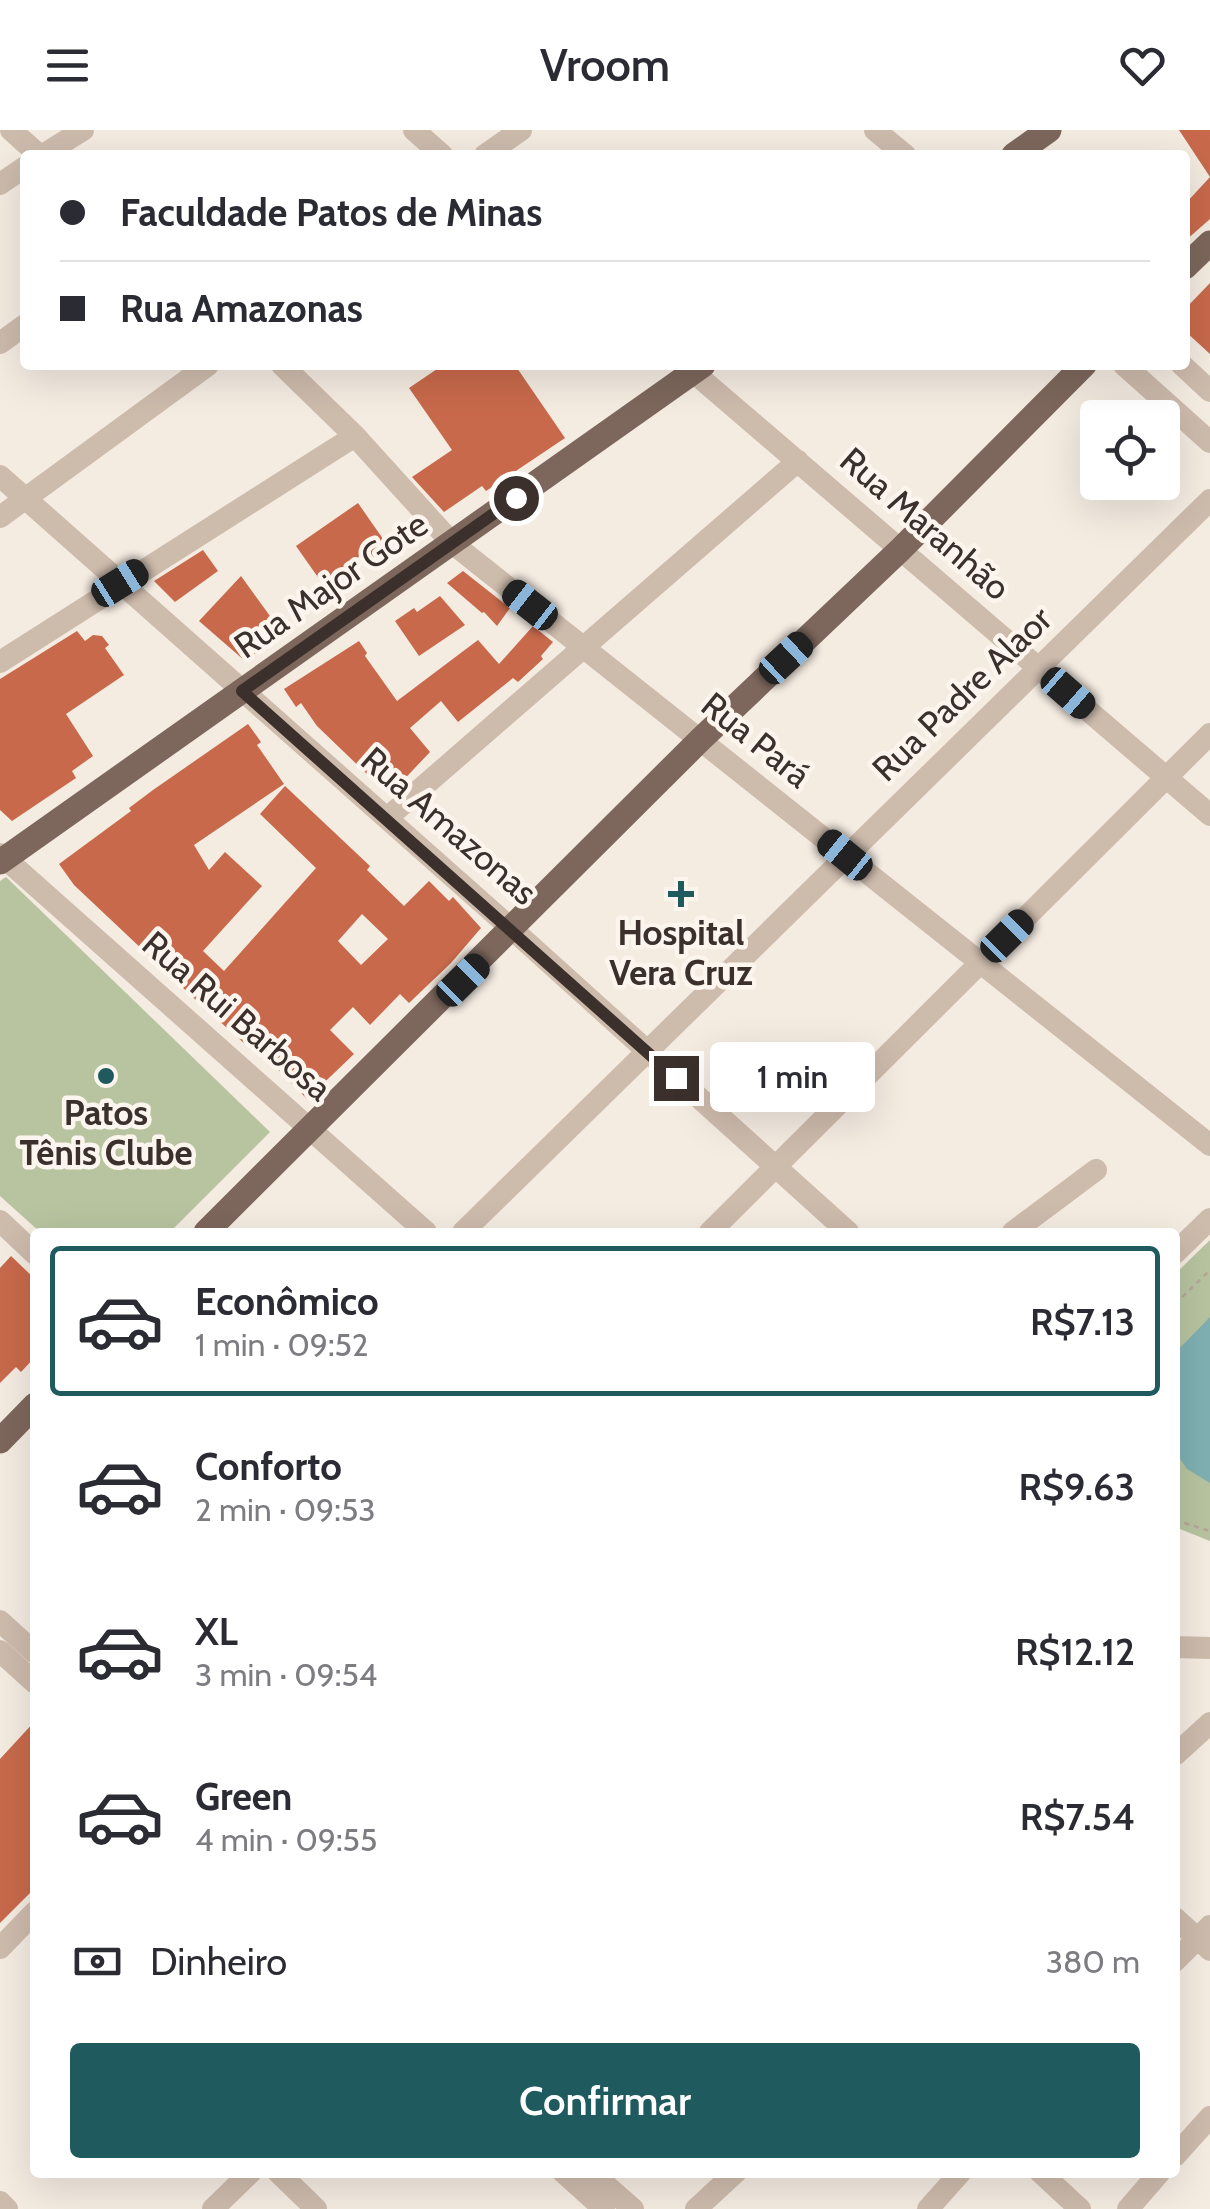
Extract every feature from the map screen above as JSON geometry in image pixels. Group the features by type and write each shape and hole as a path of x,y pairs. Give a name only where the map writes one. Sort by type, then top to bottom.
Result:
{"main road":[{"path":"1021,150 1049,130"},
{"path":"1190,262 1210,243"},
{"name":"Rua Major Gote","path":"2,858 452,543 689,370"},
{"path":"210,1228 700,740 901,550 1079,370"},
{"path":"0,1441 30,1410"}],"street":[{"path":"12,130 35,150"},
{"path":"49,150 83,130"},
{"path":"414,130 436,150"},
{"path":"491,150 520,130"},
{"path":"875,130 899,150"},
{"path":"0,517 201,370"},
{"name":"Rua Pará","path":"287,370 452,543 1210,1145"},
{"name":"Rua Maranhão","path":"696,370 1210,815"},
{"path":"1130,370 1210,442"},
{"path":"1187,370 1210,391"},
{"path":"0,662 354,436"},
{"path":"387,818 798,461"},
{"name":"Rua Amazonas","path":"0,476 843,1228"},
{"name":"Rua Padre Alaor","path":"466,1228 1210,500"},
{"path":"714,1228 1210,734"},
{"name":"Rua Rui Barbosa","path":"2,858 422,1228"},
{"path":"1018,1228 1096,1170"},
{"path":"1180,1249 1210,1219"},
{"path":"0,1221 30,1249"},
{"path":"0,1621 30,1664"},
{"path":"1180,1647 1210,1648"},
{"path":"0,1651 30,1666"},
{"path":"1180,1750 1210,1723"},
{"path":"0,1948 30,1917"},
{"path":"1180,1921 1206,1938 1180,1957"},
{"path":"1180,2150 1210,2117"},
{"path":"213,2209 246,2178"},
{"path":"284,2178 316,2209"},
{"path":"569,2178 604,2209"},
{"path":"598,2178 634,2209"},
{"path":"696,2209 730,2178"},
{"path":"928,2209 956,2178"},
{"path":"1046,2178 1080,2209"},
{"path":"1128,2209 1155,2178"},
{"path":"0,2202 7,2209"}],"path":[{"path":"1180,1299 1210,1270"},
{"path":"1180,1522 1210,1532"}],"green space":[{"name":"Patos Tênis Clube","path":"6,877 270,1132 174,1228 36,1228 0,1196 0,881"},
{"path":"1210,1240 1210,1541 1180,1529 1180,1269"}],"water":[{"path":"1210,1317 1210,1483 1187,1469 1180,1459 1180,1348"}],"building":[{"path":"1179,130 1210,130 1210,177"},
{"path":"1210,177 1210,219 1190,237 1190,199"},
{"path":"1210,283 1210,354 1190,336 1190,304"},
{"path":"436,370 518,370 565,438 486,491 482,486 444,512 412,477 452,450 409,388"},
{"path":"358,503 390,549 370,562 364,553 322,583 296,546"},
{"path":"203,550 218,571 175,602 154,581"},
{"path":"463,571 510,608 497,626 447,583"},
{"path":"241,576 283,634 245,661 199,621"},
{"path":"440,596 465,625 419,656 395,621"},
{"path":"533,626 553,642 541,656 543,659 518,682 513,678 458,722 441,701 410,728 430,752 395,789 375,771 370,777 317,726 301,703 296,707 284,689 359,641 397,701 478,640 499,664"},
{"path":"77,631 85,641 93,635 102,636 109,645 105,648 124,675 66,714 93,756 72,771 76,778 12,821 0,810 0,679"},
{"path":"248,724 261,742 257,745 284,784 194,845 209,870 225,852 262,886 203,951 224,971 316,868 260,814 285,786 370,866 367,870 404,906 429,881 449,901 453,897 481,928 409,1003 400,994 370,1025 353,1007 330,1030 354,1054 307,1099 250,1041 246,1045 74,885 59,864 153,790","holes":["362,914 388,939 361,965 338,941"]},
{"path":"11,1256 30,1274 30,1362 21,1372 16,1367 0,1383 0,1268"},
{"path":"30,1726 30,1893 0,1923 0,1759"}],"place":[{"name":"Hospital Vera Cruz","path":"681,894"},
{"name":"Patos Tênis Clube","path":"106,1076"}],"route":[{"path":"516,498 242,691 676,1078"}]}
